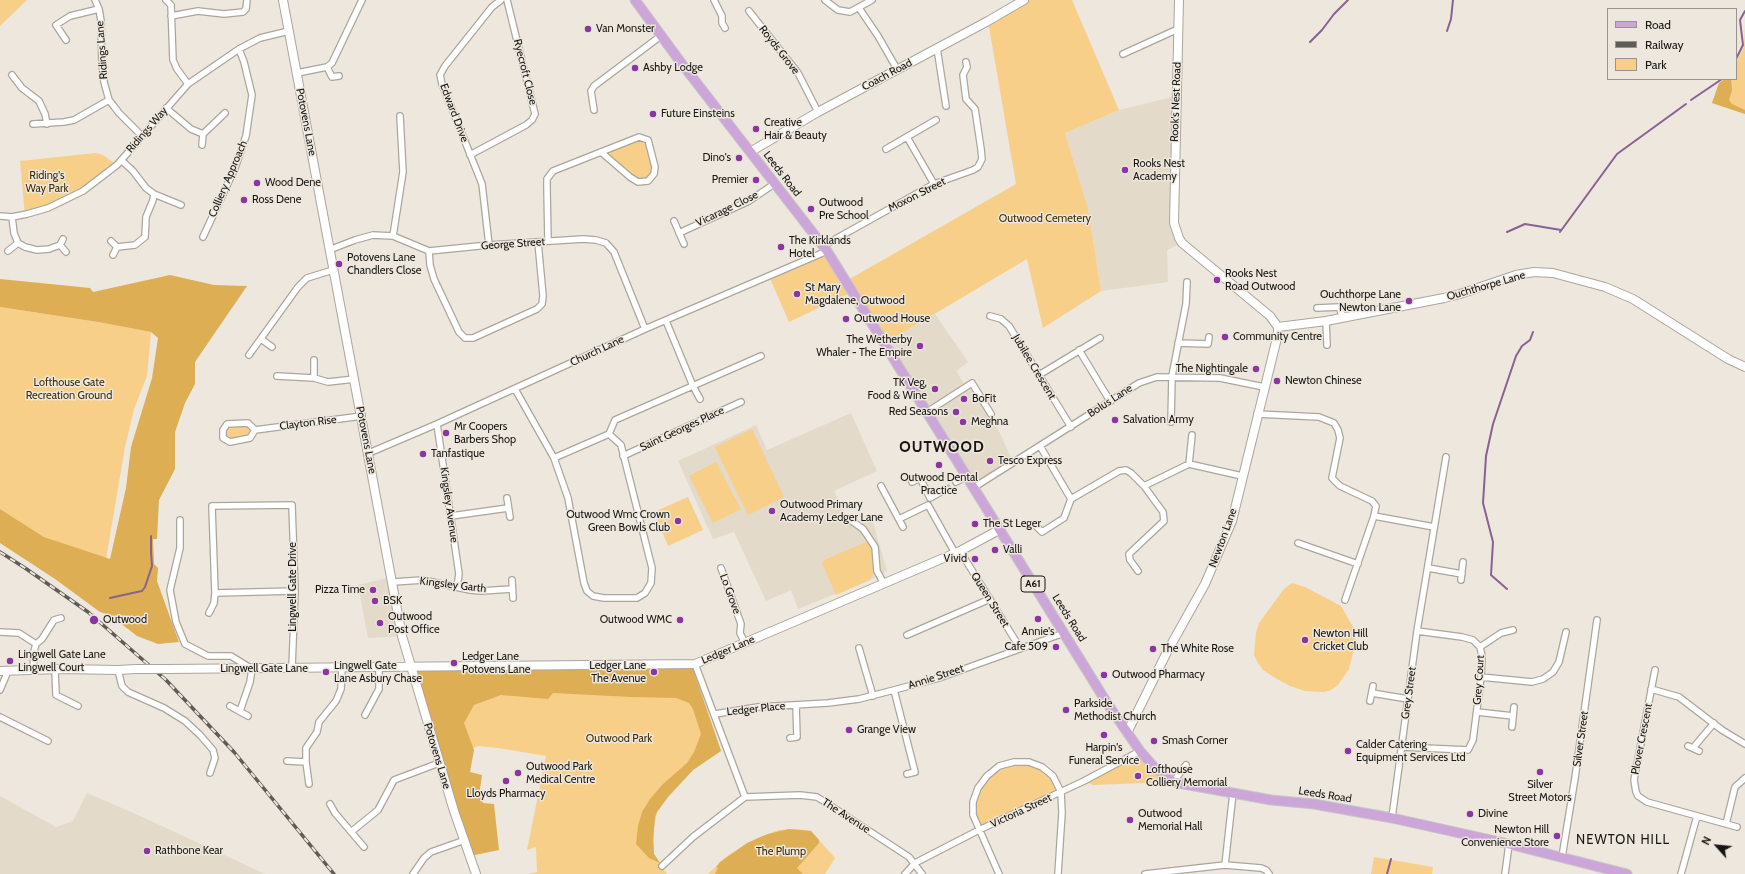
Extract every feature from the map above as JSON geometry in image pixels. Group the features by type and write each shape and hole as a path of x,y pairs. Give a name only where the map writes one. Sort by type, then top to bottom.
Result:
{"main road":[{"name":"Leeds Road","path":"635,0 825,249 1127,733 1154,767 1173,782 1271,800 1314,804 1392,818 1509,844 1627,874"}],"street":[{"name":"Ridings Lane","path":"95,0 99,9 101,21 102,65 104,82 109,100 119,113 142,136"},
{"path":"166,0 171,5 173,60 177,69 188,84"},
{"path":"171,16 198,11 224,14 245,14 247,0"},
{"name":"Potovens Lane","path":"283,0 321,196 329,250 362,416 402,636 439,763 476,874"},
{"path":"297,73 327,67 332,63 362,0"},
{"name":"Edward Drive","path":"489,245 482,184 442,84 440,75 445,66 492,7 501,0"},
{"name":"Ryecroft Close","path":"470,155 526,126 535,114 507,0"},
{"path":"714,0 722,16 722,23 725,28"},
{"path":"825,0 838,10 850,12 872,0"},
{"name":"Coach Road","path":"750,152 818,112 1024,0"},
{"name":"Rook's Nest Road","path":"1179,0 1173,214 1175,227 1182,243 1270,316 1278,327"},
{"path":"859,8 878,36 897,69"},
{"path":"66,40 56,25 70,16 99,9"},
{"name":"Royds Grove","path":"749,11 798,73 818,112"},
{"path":"1123,54 1178,29"},
{"name":"Ridings Way","path":"0,216 12,217 27,214 66,201 105,176 188,84 239,49 260,38 289,31"},
{"path":"594,110 591,94 592,88 662,35"},
{"path":"937,48 946,106"},
{"name":"Colliery Approach","path":"203,237 234,168 246,136 252,95 244,62 239,49"},
{"name":"Moxon Street","path":"825,249 934,184 973,170 978,166 982,159 975,109 966,99 963,75 967,67 966,62"},
{"path":"327,67 332,77 339,76"},
{"path":"12,75 22,88 39,101 45,114 47,124"},
{"path":"33,124 47,124 74,120 109,100"},
{"path":"166,108 191,129 203,134"},
{"path":"202,145 203,134 225,113"},
{"path":"393,236 403,172 400,116"},
{"path":"886,149 936,120"},
{"path":"548,241 548,180 553,171 601,152 639,137 648,140 655,166 654,174 648,181 638,182 601,152"},
{"path":"907,137 934,184"},
{"path":"121,160 133,171 146,188 154,194 167,198 181,205"},
{"name":"Vicarage Close","path":"679,233 749,201 774,184"},
{"path":"116,248 135,245 145,237 146,217 154,194"},
{"path":"12,217 14,233 18,243 25,247 38,250 50,250 62,242 66,252"},
{"path":"674,221 684,244"},
{"name":"George Street","path":"329,250 373,235 393,236 429,251 548,241 584,239 596,240 606,243 614,252 645,329"},
{"path":"111,241 116,248"},
{"path":"429,251 430,265 434,280 459,332 465,338 473,338 537,309 542,304 543,296 538,242"},
{"path":"8,251 18,243"},
{"path":"113,255 116,248"},
{"name":"Church Lane","path":"368,453 437,424 825,249"},
{"path":"249,355 298,287 307,278 333,270"},
{"name":"Ouchthorpe Lane","path":"1278,327 1343,318 1460,294 1516,275 1534,272 1553,272 1605,287 1633,299 1728,359 1745,367"},
{"path":"1171,422 1172,376 1186,304 1187,282"},
{"path":"1317,308 1339,307 1343,318"},
{"name":"Jubilee Crescent","path":"990,316 1001,318 1009,326 1070,427"},
{"path":"666,320 693,386 700,399"},
{"path":"1326,321 1327,345"},
{"name":"Newton Lane","path":"1127,733 1167,652 1205,584 1232,521 1257,414 1277,341 1278,327"},
{"path":"1178,343 1208,344 1208,336"},
{"path":"1039,375 1100,338"},
{"path":"261,339 272,347"},
{"path":"1079,350 1110,401"},
{"path":"554,458 609,434 615,420 761,356"},
{"path":"314,360 314,378"},
{"path":"277,376 314,378 328,382 355,379"},
{"name":"Bolus Lane","path":"973,488 1139,382 1157,377 1172,376 1220,378 1264,387"},
{"path":"927,412 972,383 991,414"},
{"path":"515,389 554,458 568,498 584,584 587,592 593,596 621,599 637,598 645,593 651,583 652,568 621,445 609,434"},
{"name":"Saint Georges Place","path":"623,456 741,402"},
{"path":"1257,414 1319,417 1334,423 1340,438 1332,478 1340,486 1372,500 1376,506 1374,516 1345,600"},
{"name":"Clayton Rise","path":"255,430 362,416"},
{"name":"Clayton Rise","path":"248,423 255,430 250,438 230,442 223,438 223,430 227,424 248,423"},
{"name":"Kingsley Avenue","path":"437,424 459,574 457,587"},
{"path":"1189,464 1192,435"},
{"path":"1040,446 1071,499"},
{"name":"Grey Street","path":"1392,818 1417,631 1446,457"},
{"path":"1144,486 1189,464 1242,476"},
{"path":"1036,526 1042,532 1064,518 1071,499 1120,471 1126,470 1144,486 1163,512 1164,521 1129,554 1130,560 1138,571"},
{"path":"956,482 967,476"},
{"path":"912,482 920,478 930,498 946,489"},
{"path":"881,486 903,527"},
{"path":"507,498 510,517"},
{"name":"Lingwell Gate Drive","path":"215,593 212,506 292,505 295,591 292,668"},
{"name":"Queen Street","path":"899,519 928,505 990,599 1020,648"},
{"path":"451,516 508,508"},
{"path":"1374,516 1434,527"},
{"path":"849,519 863,529 875,547 877,571 884,584"},
{"path":"180,520 180,548 170,590 176,622 185,644 208,656 232,656 252,668 250,682 240,711"},
{"name":"Ledger Lane","path":"410,667 695,664 958,552 999,530"},
{"path":"1298,543 1358,564"},
{"path":"1428,568 1462,577 1463,562"},
{"name":"Lo Grove","path":"721,568 741,624 740,633 745,643"},
{"name":"Kingsley Garth","path":"393,582 423,580 481,591 512,589"},
{"path":"512,580 513,598"},
{"path":"209,613 214,603 215,593 295,591"},
{"path":"907,635 990,599"},
{"path":"34,670 33,655 36,644 54,620 61,618"},
{"name":"Silver Street","path":"1562,857 1576,778 1598,620"},
{"name":"Grey Court","path":"1480,647 1501,633 1513,630"},
{"name":"Grey Court","path":"1402,747 1468,750 1473,740 1481,677 1482,656 1480,647 1473,640 1462,637 1417,631"},
{"path":"0,632 19,634 36,644"},
{"path":"1481,677 1532,682 1543,679 1553,672 1559,662 1566,632"},
{"name":"Annie Street","path":"907,774 914,772 894,690 939,678 1064,633"},
{"path":"859,648 873,696"},
{"path":"662,866 693,837 745,797 695,664"},
{"path":"365,715 379,689 379,667"},
{"name":"Lingwell Gate Lane","path":"4,671 55,669 118,670 410,667"},
{"path":"309,784 306,748 317,732 319,722 336,700 341,689 342,668"},
{"path":"55,669 56,695 78,706"},
{"path":"118,670 122,686 128,692 170,711 185,721 200,735 213,750 215,758 210,773"},
{"name":"Plover Crescent","path":"1655,670 1634,780 1638,796 1646,802 1737,828"},
{"path":"0,690 4,671"},
{"path":"1370,702 1373,686"},
{"name":"Plover Crescent","path":"1651,689 1679,697 1730,736 1745,744"},
{"name":"Ledger Place","path":"715,714 758,707 859,699 894,690"},
{"path":"1372,693 1408,699"},
{"name":"Ledger Place","path":"790,738 797,737 796,705"},
{"path":"230,706 248,716"},
{"path":"1512,726 1514,707"},
{"name":"Grey Court","path":"1476,712 1513,716"},
{"path":"0,717 48,741"},
{"path":"1693,748 1714,724"},
{"name":"Victoria Street","path":"905,874 915,864 979,830 1061,792 1140,751"},
{"path":"287,762 306,762"},
{"path":"999,874 973,815 973,802 978,788 987,776 999,766 1014,762 1029,762 1042,767 1053,776 1061,792 1062,813 1058,874"},
{"path":"350,832 378,810 389,786 394,780 439,763"},
{"path":"1173,782 1186,765"},
{"path":"1726,824 1735,788 1745,778"},
{"path":"1225,865 1233,793"},
{"name":"The Avenue","path":"745,797 800,795 817,797 909,857 922,874"},
{"path":"330,804 350,832 364,848"},
{"path":"1681,874 1697,816"},
{"path":"413,874 424,858 431,852 464,840"},
{"path":"1505,874 1509,844"},
{"path":"1145,874 1225,865 1261,868 1266,870 1269,874"}],"shaded area":[{"name":"Rooks Nest Academy","path":"1176,96 1173,214 1182,243 1167,250 1168,282 1101,291 1088,208 1065,133 1119,110"},
{"path":"935,314 968,362 956,371 966,387 972,383 991,414 1013,462 973,488 884,344"},
{"name":"Outwood Primary Academy Ledger Lane","path":"851,413 877,471 834,491 845,513 861,523 872,519 887,571 870,580 798,609 791,590 766,601 734,532 713,539 678,461 756,425 767,450"},
{"path":"392,577 402,636 368,638 358,585"},
{"path":"87,793 265,874 0,874 0,796 56,827 73,821"}],"green space":[{"path":"0,0 27,0 0,26"},
{"name":"Outwood Cemetery","path":"1024,0 1072,0 1119,110 1065,133 1088,208 1101,291 1043,328 1027,259 884,344 852,292 789,322 769,276 827,251 846,281 1016,184 988,21"},
{"path":"1745,27 1745,114 1712,103 1719,83 1724,80 1737,80 1737,61 1744,47"},
{"path":"1724,80 1731,80 1732,90 1729,100 1732,104 1745,110 1745,114 1712,103 1719,83"},
{"path":"639,137 648,140 655,167 648,181 638,182 601,152"},
{"name":"Riding's Way Park","path":"96,153 103,155 117,165 83,191 25,215 20,161"},
{"path":"170,275 214,285 247,286 195,362 195,384 185,403 175,432 175,469 159,500 157,539 153,539 154,564 158,568 157,581 179,642 158,644 137,636 110,615 100,612 55,579 0,543 0,509 44,537 110,559 126,488 131,447 152,378 158,338 151,332 98,322 0,307 0,279 90,288 93,292"},
{"name":"Lofthouse Gate Recreation Ground","path":"0,307 98,322 151,332 147,376 134,409 125,447 106,559 44,537 0,509"},
{"path":"248,423 255,430 250,438 230,442 223,438 227,424"},
{"path":"752,429 784,497 748,515 715,447"},
{"path":"716,462 741,509 713,523 689,476"},
{"name":"Outwood Wmc Crown Green Bowls Club","path":"688,497 703,530 668,546 654,512"},
{"path":"871,540 877,571 873,574 870,580 836,595 822,563 826,559"},
{"name":"Newton Hill Cricket Club","path":"1292,583 1305,587 1341,606 1356,632 1355,645 1349,669 1338,685 1331,690 1324,692 1305,691 1290,686 1263,670 1254,655 1256,633 1259,623 1284,589"},
{"path":"686,663 693,669 721,751 693,770 668,797 657,812 655,817 653,840 654,854 660,863 649,858 636,844 638,826 642,812 650,799 663,784 687,763 694,752 701,734 693,709 689,703 676,698 553,693 548,699 501,695 474,705 464,723 474,750 470,772 482,775 480,789 483,803 494,804 499,850 470,856 410,667"},
{"name":"Outwood Park","path":"693,669 721,751 693,770 668,797 657,812 654,828 654,854 667,874 528,874 537,872 536,847 527,850 546,756 478,746 439,763 418,690"},
{"path":"1140,751 1173,782 1093,785 1084,781"},
{"path":"1029,762 1053,776 1061,792 979,830 973,815 978,788 999,766"},
{"name":"The Plump","path":"789,829 811,831 819,840 819,843 797,868 803,874 715,874 718,868 716,867 720,862 747,843 768,834"},
{"name":"The Plump","path":"798,829 811,831 835,858 825,874 708,874 727,856 757,838 779,830"},
{"path":"1374,857 1433,867 1432,874 1371,874"}],"waterway":[{"path":"1310,42 1348,0"},
{"path":"1447,31 1451,19 1453,0"},
{"path":"1737,57 1743,45 1740,20 1745,11"},
{"path":"1691,100 1721,80"},
{"path":"1560,232 1617,154 1686,104"},
{"path":"1507,232 1525,224 1561,230"},
{"path":"1507,589 1491,575 1493,542 1483,503 1486,456 1493,424 1516,356 1522,346 1530,340 1533,332"},
{"path":"110,598 142,591 145,587 152,566 151,536"},
{"path":"1387,874 1391,859"}],"tunnel":[{"path":"946,489 956,482"}],"railway":[{"path":"0,552 88,612 166,680 234,752 334,874"}],"place":[{"name":"Van Monster","path":"588,29"},
{"name":"Ashby Lodge","path":"635,68"},
{"name":"Future Einsteins","path":"653,114"},
{"name":"Creative Hair & Beauty","path":"756,129"},
{"name":"Dino's","path":"739,158"},
{"name":"Rooks Nest Academy","path":"1125,170"},
{"name":"Premier","path":"756,180"},
{"name":"Wood Dene","path":"257,183"},
{"name":"Ross Dene","path":"244,200"},
{"name":"Outwood Pre School","path":"811,209"},
{"name":"The Kirklands Hotel","path":"781,247"},
{"name":"Potovens Lane Chandlers Close","path":"339,264"},
{"name":"Rooks Nest Road Outwood","path":"1217,280"},
{"name":"St Mary Magdalene, Outwood","path":"797,294"},
{"name":"Ouchthorpe Lane Newton Lane","path":"1409,301"},
{"name":"Outwood House","path":"846,319"},
{"name":"Community Centre","path":"1225,337"},
{"name":"The Wetherby Whaler - The Empire","path":"920,346"},
{"name":"The Nightingale","path":"1256,369"},
{"name":"Newton Chinese","path":"1277,381"},
{"name":"TK Veg, Food & Wine","path":"935,389"},
{"name":"BoFit","path":"964,399"},
{"name":"Red Seasons","path":"956,412"},
{"name":"Salvation Army","path":"1115,420"},
{"name":"Meghna","path":"963,422"},
{"name":"Mr Coopers Barbers Shop","path":"446,433"},
{"name":"Tanfastique","path":"423,454"},
{"name":"Tesco Express","path":"990,461"},
{"name":"Outwood Dental Practice","path":"939,465"},
{"name":"Outwood Primary Academy Ledger Lane","path":"772,511"},
{"name":"Outwood Wmc Crown Green Bowls Club","path":"678,521"},
{"name":"The St Leger","path":"975,524"},
{"name":"Valli","path":"995,550"},
{"name":"Vivid","path":"975,559"},
{"name":"Pizza Time","path":"373,590"},
{"name":"BSK","path":"375,601"},
{"name":"Annie's","path":"1038,619"},
{"name":"Outwood","path":"94,620"},
{"name":"Outwood WMC","path":"680,620"},
{"name":"Outwood Post Office","path":"380,623"},
{"name":"Newton Hill Cricket Club","path":"1305,640"},
{"name":"Cafe 509","path":"1056,647"},
{"name":"The White Rose","path":"1153,649"},
{"name":"Lingwell Gate Lane Lingwell Court","path":"10,661"},
{"name":"Ledger Lane Potovens Lane","path":"454,663"},
{"name":"Lingwell Gate Lane Asbury Chase","path":"326,672"},
{"name":"Ledger Lane The Avenue","path":"654,672"},
{"name":"Outwood Pharmacy","path":"1104,675"},
{"name":"Parkside Methodist Church","path":"1066,710"},
{"name":"Grange View","path":"849,730"},
{"name":"Harpin's Funeral Service","path":"1104,735"},
{"name":"Smash Corner","path":"1154,741"},
{"name":"Calder Catering Equipment Services Ltd","path":"1348,751"},
{"name":"Silver Street Motors","path":"1540,772"},
{"name":"Outwood Park Medical Centre","path":"518,773"},
{"name":"Lofthouse Colliery Memorial","path":"1138,776"},
{"name":"Lloyds Pharmacy","path":"506,781"},
{"name":"Divine","path":"1470,814"},
{"name":"Outwood Memorial Hall","path":"1130,820"},
{"name":"Newton Hill Convenience Store","path":"1557,836"},
{"name":"Rathbone Kear","path":"147,851"}],"district":[{"name":"OUTWOOD","path":"942,448"},
{"name":"NEWTON HILL","path":"1623,840"}]}
